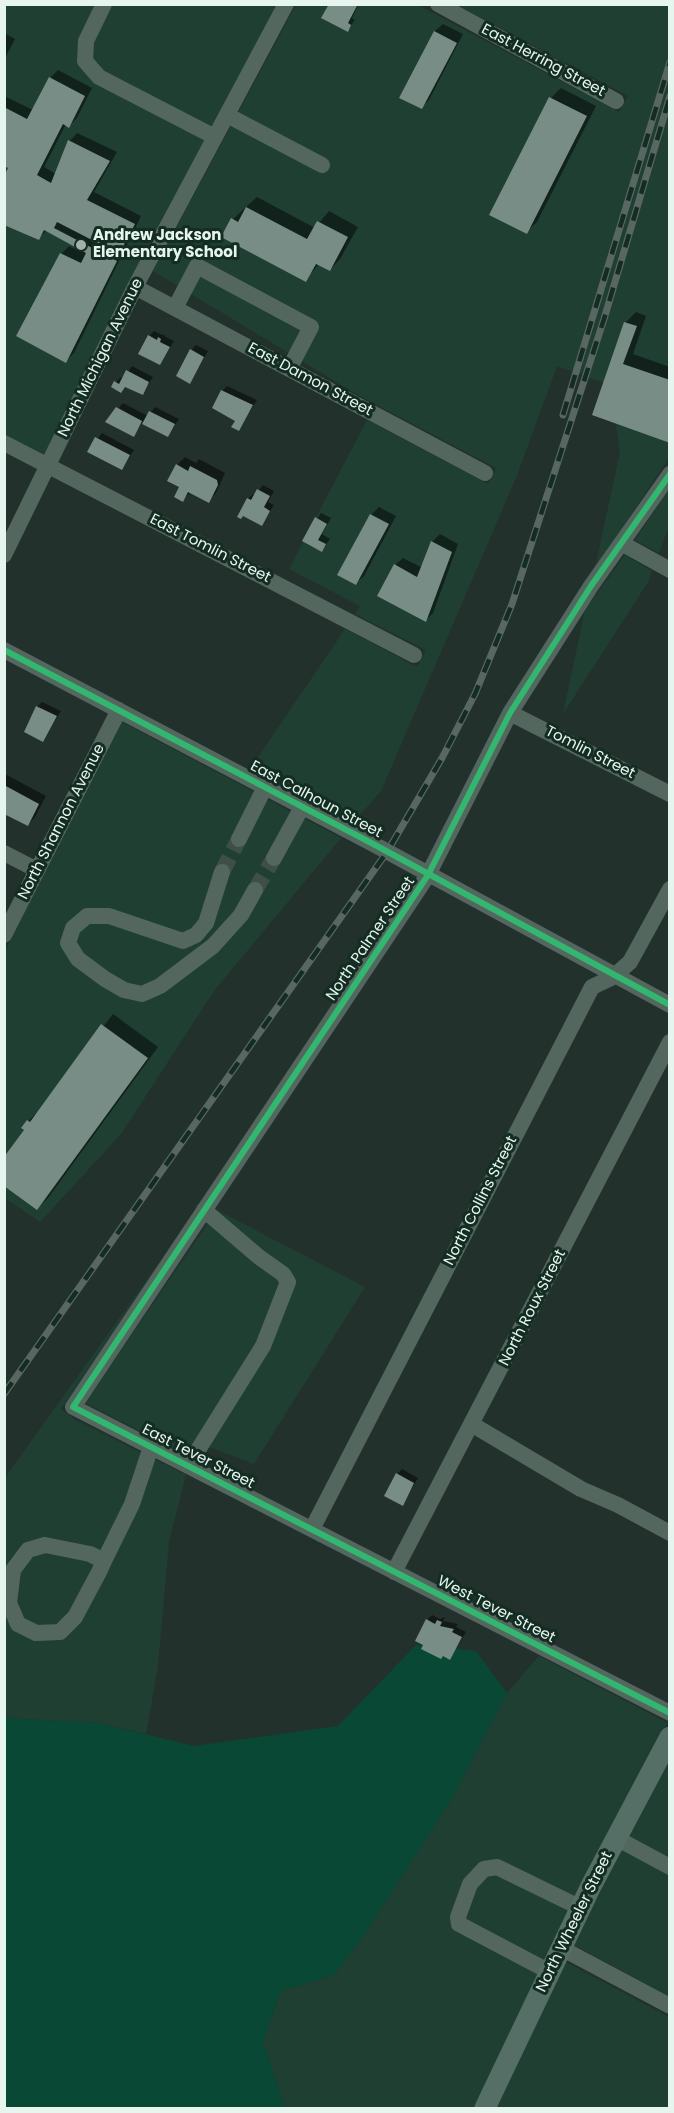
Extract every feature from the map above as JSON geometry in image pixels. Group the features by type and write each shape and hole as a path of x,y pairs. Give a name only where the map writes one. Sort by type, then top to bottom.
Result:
{"main road":[{"name":"North Wheeler Street","path":"485,2109 580,1908 669,1738"}],"street":[{"path":"104,4 86,40 85,61 99,77 215,137"},
{"name":"North Michigan Avenue","path":"4,555 135,287 286,4"},
{"name":"East Herring Street","path":"438,4 616,101"},
{"path":"227,115 322,165"},
{"path":"175,308 197,266 311,327 289,369"},
{"name":"East Damon Street","path":"135,287 485,472"},
{"name":"East Tomlin Street","path":"4,443 414,655"},
{"name":"North Palmer Street","path":"73,1407 428,875 510,713 591,586 623,544 669,474"},
{"path":"623,544 669,570"},
{"name":"East Calhoun Street","path":"4,650 265,787 669,1005"},
{"name":"North Shannon Avenue","path":"4,934 119,710"},
{"name":"Tomlin Street","path":"510,713 669,794"},
{"path":"239,840 265,787"},
{"path":"274,858 302,807"},
{"path":"4,853 37,870"},
{"path":"222,872 206,923 196,935 183,941 109,916 87,916 73,928 68,943 78,959 105,979 124,990 142,994 160,986 213,946 241,915 255,890"},
{"name":"North Collins Street","path":"312,1528 592,987 613,976 630,962 669,889"},
{"name":"North Roux Street","path":"394,1572 473,1425 669,1042"},
{"path":"188,1466 263,1346 288,1282 283,1274 259,1257 204,1210"},
{"name":"East Tever Street","path":"73,1407 312,1528"},
{"path":"473,1425 581,1489 618,1505 669,1533"},
{"path":"105,1561 90,1554 45,1545 28,1550 13,1570 9,1603 18,1624 36,1633 60,1632 75,1617 105,1561 132,1504 151,1447"},
{"name":"West Tever Street","path":"312,1528 669,1713"},
{"path":"616,1838 669,1867"},
{"path":"550,1972 459,1924 460,1910 470,1884 484,1869 497,1867 580,1908"},
{"path":"561,1948 669,2006"}],"shaded area":[{"name":"Andrew Jackson Elementary School","path":"4,5 286,5 49,466 5,443"},
{"path":"296,5 418,5 619,112 628,96 457,5 669,5 669,458 595,568 620,452 610,385 557,366 516,478 381,791 353,823 250,769 345,629 417,667 426,650 355,614 360,606 289,569 367,420 488,484 496,468 358,395 153,271"},
{"path":"669,489 669,526 659,553 635,540"},
{"path":"625,555 652,571 648,582 563,714 585,610"},
{"path":"122,722 341,838 214,991 121,1134 40,1222 5,1198 4,953"},
{"path":"217,1210 365,1287 254,1464 195,1442 191,1457 85,1403"},
{"path":"163,1257 61,1409 74,1419 186,1475 169,1542 158,1666 146,1734 99,1723 5,1718 5,1478"},
{"path":"416,1645 476,1651 507,1693 450,1802 362,1938 334,1975 281,1991 263,2042 285,2108 5,2108 4,1718 99,1723 194,1746 338,1726"},
{"path":"539,1656 668,1723 584,1882 476,2108 285,2108 263,2042 281,1991 334,1975 362,1938 450,1802 507,1693"},
{"path":"669,1755 669,1996 572,1944"},
{"path":"564,1961 669,2017 669,2108 494,2108"}],"building":[{"path":"329,4 358,4 348,23 351,25 348,32 321,18"},
{"path":"434,31 457,43 422,109 399,98"},
{"path":"49,77 85,96 69,128 63,124 37,175 51,183 68,140 110,161 87,200 135,224 119,254 57,222 54,228 117,261 66,363 16,336 60,253 81,263 86,253 44,230 39,240 4,225 4,176 8,168 4,166 4,107 27,119"},
{"path":"549,97 587,116 527,234 489,215"},
{"path":"246,207 307,239 317,221 348,237 330,271 316,264 306,282 221,237 231,218 238,222"},
{"path":"624,322 637,326 623,364 670,380 670,443 592,415"},
{"path":"148,335 157,340 158,337 161,339 160,342 170,347 160,365 138,354"},
{"path":"190,349 204,357 190,384 176,376"},
{"path":"126,370 149,382 143,395 125,387 121,393 111,387 114,381 119,384"},
{"path":"221,390 253,405 239,431 231,427 235,421 212,408"},
{"path":"116,407 142,421 134,437 105,422"},
{"path":"149,411 175,424 168,437 142,424"},
{"path":"95,437 130,455 122,470 87,452"},
{"path":"176,464 188,471 190,466 217,480 218,485 209,503 188,492 183,502 174,497 179,487 167,481"},
{"path":"257,489 270,496 264,507 270,511 262,526 243,516 241,519 237,517 247,498 251,500"},
{"path":"370,514 389,524 356,585 337,575"},
{"path":"315,517 327,524 318,540 326,544 322,552 302,541"},
{"path":"431,541 452,552 426,622 377,596 394,564 417,577"},
{"path":"36,706 57,716 43,742 24,732"},
{"path":"4,785 39,804 28,826 4,814"},
{"path":"101,1024 148,1058 37,1210 4,1186 4,1157 24,1130 21,1128 27,1120 30,1122"},
{"path":"396,1473 414,1483 403,1506 384,1496"},
{"path":"426,1619 435,1624 437,1620 442,1622 440,1626 454,1629 452,1632 462,1637 450,1660 443,1656 441,1659 421,1649 423,1645 415,1641"}],"tunnel":[{"path":"222,872 239,839"},
{"path":"255,890 274,858"}],"railway":[{"path":"563,415 670,62"},
{"path":"4,1394 387,852 442,758 475,694 512,604 604,319 670,96"}],"cycle path":[{"path":"670,474 591,586 510,713 428,875 73,1407 670,1713"},
{"path":"4,650 377,846 670,1005"}],"place":[{"name":"Andrew Jackson Elementary School","path":"81,245"}]}
